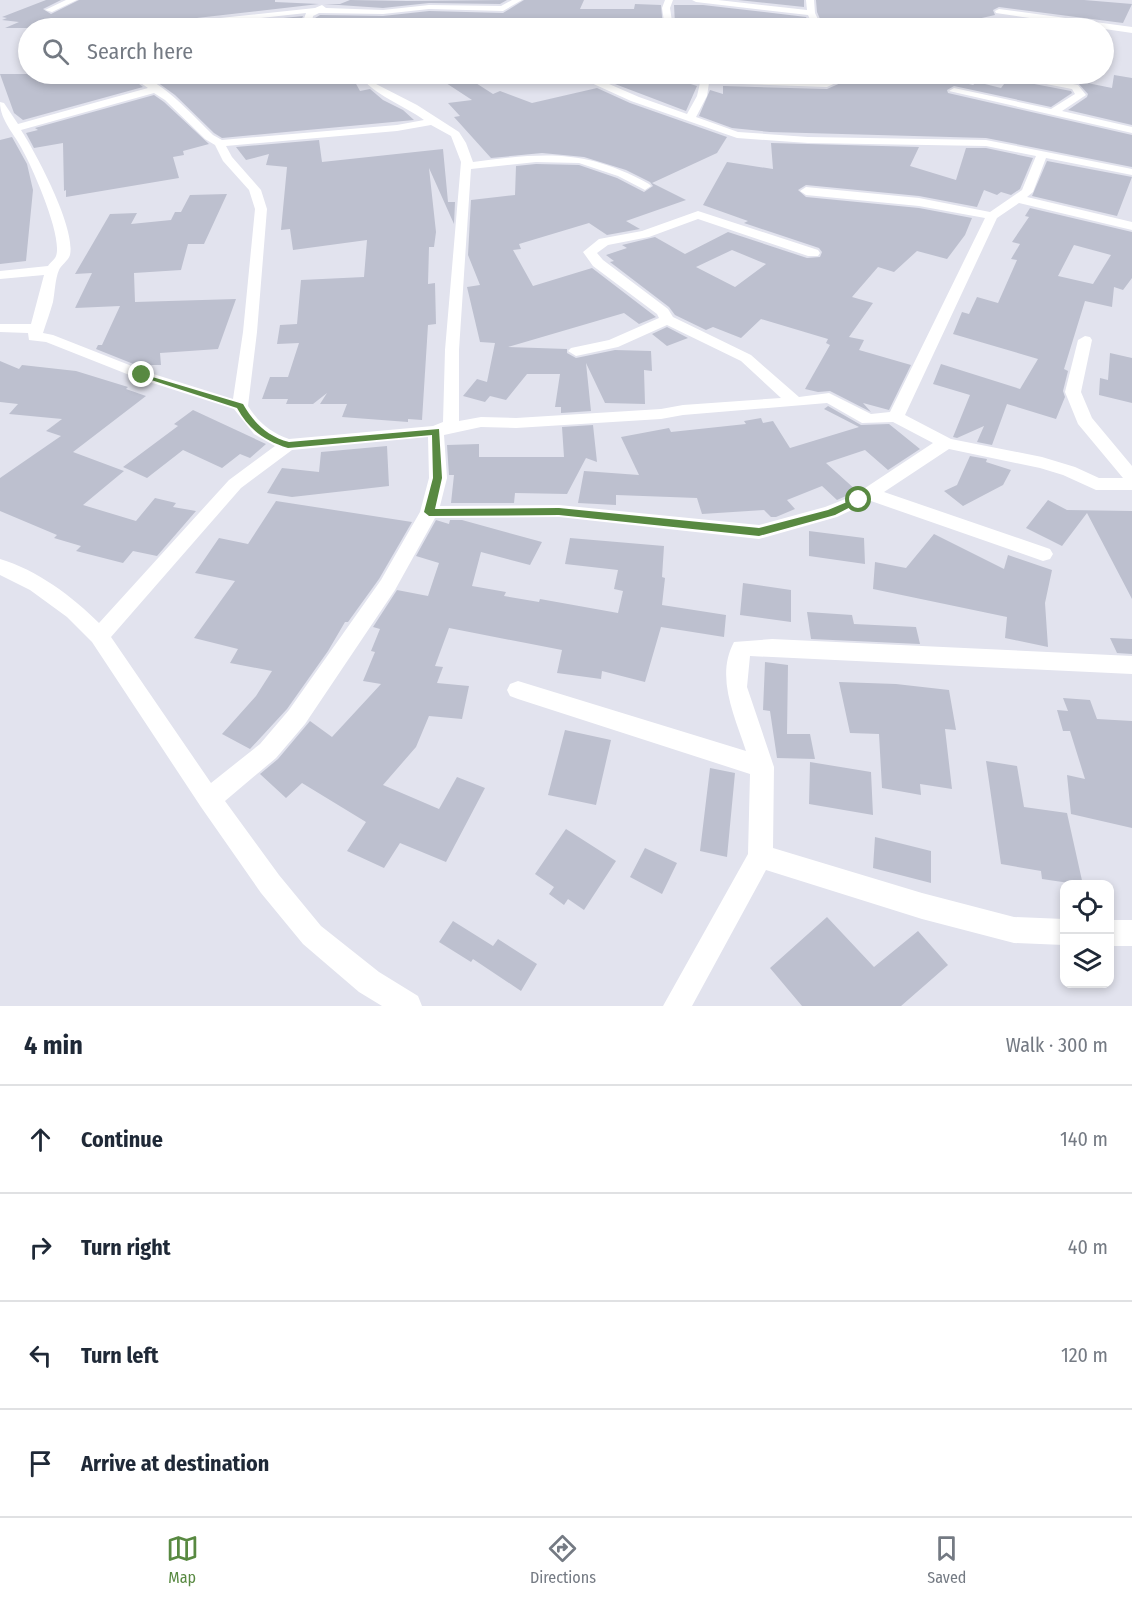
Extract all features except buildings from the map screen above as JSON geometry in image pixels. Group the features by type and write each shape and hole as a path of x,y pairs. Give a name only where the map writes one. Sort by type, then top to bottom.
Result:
{"street":[{"path":"49,10 73,0"},
{"path":"308,18 314,10 340,0"},
{"path":"242,18 314,10 383,12 429,7 504,9 518,0"},
{"path":"668,18 666,8 669,0"},
{"path":"696,0 811,13"},
{"path":"810,0 813,18"},
{"path":"999,11 1048,18"},
{"path":"1114,27 1132,30"},
{"path":"149,84 209,137 220,143 397,128 433,122"},
{"path":"371,84 455,134 461,143 467,162 452,350 451,426 436,431"},
{"path":"601,84 723,132 756,137 986,143 1132,172"},
{"path":"690,119 702,96 705,84"},
{"path":"1052,113 1081,95 1074,87 1059,84"},
{"path":"16,128 157,89"},
{"path":"954,91 1132,130"},
{"path":"0,105 16,128 46,187 61,233 63,256 52,270 45,305 34,337 48,338 142,375 240,406"},
{"path":"220,143 224,157 229,164 255,190 261,209 250,332 240,406 249,423 273,441 288,445 436,431 481,422 516,423 661,414 683,410 830,398 868,419 896,417 946,443 1042,462 1069,471 1096,484 1132,484"},
{"path":"896,417 992,216 1027,192 1042,155"},
{"path":"465,166 567,157 596,162 608,169 622,171 645,186"},
{"path":"806,191 919,202 992,216"},
{"path":"1018,199 1132,226"},
{"path":"795,402 746,358 667,320 663,312 598,263 590,252 604,242 645,234 698,215 813,254"},
{"path":"0,275 52,270"},
{"path":"576,351 613,344 667,320"},
{"path":"0,328 37,329"},
{"path":"1085,340 1073,392 1084,420 1132,477"},
{"path":"209,799 268,751 297,717 388,585 429,512 438,478 436,431"},
{"path":"429,512 559,511 759,532 831,512 870,494 946,443"},
{"path":"99,636 235,484 288,445"},
{"path":"870,494 1043,554"},
{"path":"0,566 37,585 74,611 99,636 209,799 270,884 312,935 369,982 408,1006"},
{"path":"677,1006 760,856 762,767 736,687 741,648 772,647 1132,665"},
{"path":"518,690 762,767"},
{"path":"760,856 922,906 1014,930 1060,932"},
{"path":"1114,933 1132,933"}],"route":[{"path":"142,375 240,406 249,423 273,441 288,445 436,431 438,478 429,512 559,511 759,532 831,512 859,500"}]}
